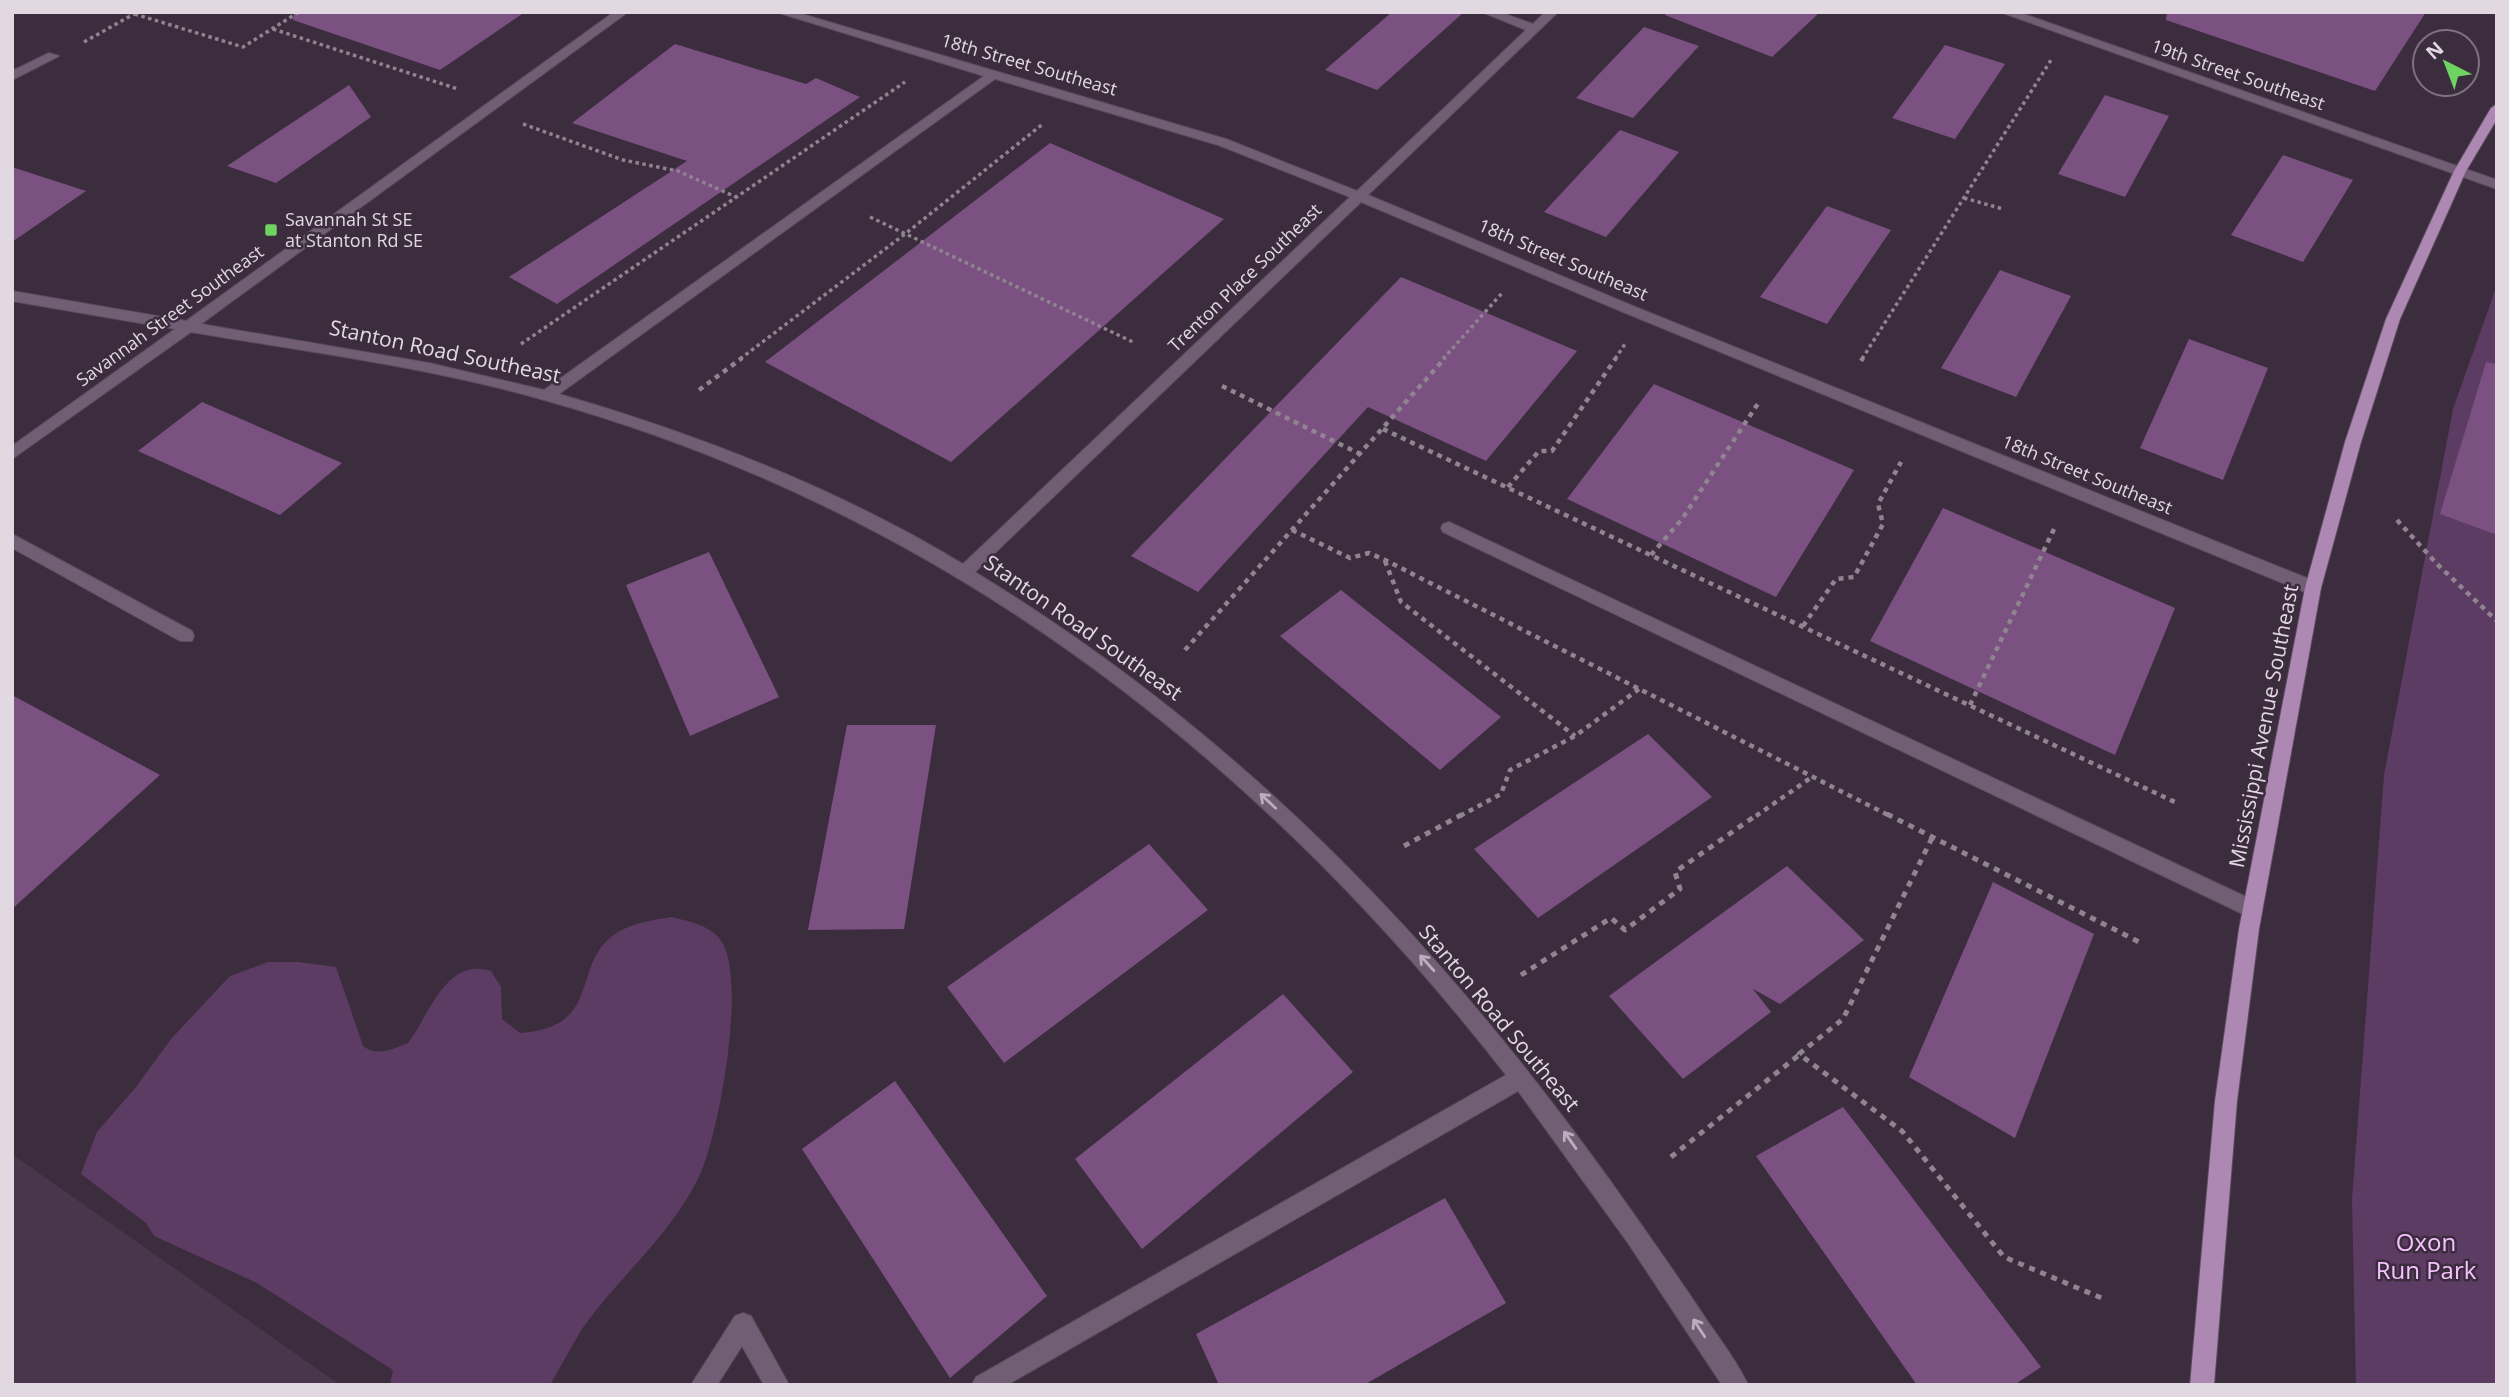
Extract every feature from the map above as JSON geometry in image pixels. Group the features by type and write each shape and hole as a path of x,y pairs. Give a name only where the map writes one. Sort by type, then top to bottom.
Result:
{"main road":[{"name":"Mississippi Avenue Southeast","path":"2202,1385 2227,1101 2252,909 2313,588 2353,442 2393,318 2460,171 2497,108"}],"street":[{"name":"Savannah Street Southeast","path":"12,454 622,12"},
{"name":"18th Street Southeast","path":"782,12 1222,142 2313,588"},
{"path":"1488,12 1535,29"},
{"name":"Trenton Place Southeast","path":"965,572 1552,12"},
{"name":"19th Street Southeast","path":"2006,12 2497,185"},
{"path":"12,76 53,56"},
{"path":"547,395 994,75"},
{"name":"Stanton Road Southeast","path":"12,296 429,368 547,395 656,430 777,476 858,513 965,572 1093,657 1238,774 1311,842 1386,918 1451,990 1563,1130 1650,1252 1736,1385"},
{"path":"1449,527 2252,909"},
{"path":"12,540 186,636"},
{"path":"984,1385 1521,1078"},
{"path":"703,1385 743,1324 777,1385"}],"path":[{"path":"128,12 243,47 299,12"},
{"path":"53,56 67,52 137,13"},
{"path":"273,29 463,90"},
{"path":"1861,361 2054,57"},
{"path":"521,344 909,80"},
{"path":"516,121 623,160 678,171 736,197"},
{"path":"699,390 905,234 1047,121"},
{"path":"1964,198 2003,209"},
{"path":"870,217 1135,343"},
{"path":"1185,650 1503,292"},
{"path":"1508,487 1539,451 1552,451 1625,344"},
{"path":"1222,386 1360,454"},
{"path":"1651,555 1682,519 1759,402"},
{"path":"1383,429 2179,804"},
{"path":"1802,626 1836,579 1854,578 1883,524 1878,504 1901,462"},
{"path":"2398,520 2437,564 2497,621"},
{"path":"1970,705 2055,527"},
{"path":"1292,530 1350,558 1369,552 2143,944"},
{"path":"1385,560 1401,602 1574,736"},
{"path":"1404,846 1502,793 1510,770 1574,736 1639,689"},
{"path":"1521,975 1611,918 1625,930 1680,889 1675,872 1812,777"},
{"path":"1671,1157 1843,1019 1932,838"},
{"path":"1799,1055 1902,1131 2004,1257 2104,1299"}],"shaded area":[{"path":"12,1154 340,1385 12,1385"}],"green space":[{"name":"Oxon Run Park","path":"2497,285 2497,1385 2356,1385 2352,1199 2384,775 2453,409"},
{"path":"671,917 709,929 719,938 728,956 731,1017 723,1089 716,1123 701,1172 676,1215 582,1329 550,1385 390,1385 393,1370 257,1283 154,1236 146,1223 81,1174 97,1132 136,1087 171,1039 230,976 268,962 298,962 336,967 363,1046 379,1051 408,1043 441,991 462,972 475,969 491,971 501,987 502,1019 520,1033 547,1028 565,1019 576,1007 594,960 603,945 618,932 637,924"}],"building":[{"path":"294,12 525,12 440,70 293,20"},
{"path":"1392,12 1464,12 1377,90 1325,70"},
{"path":"1665,12 1820,12 1772,57 1665,15"},
{"path":"2167,12 2426,12 2416,28 2411,28 2411,35 2375,91 2166,20"},
{"path":"1644,27 1699,46 1633,118 1576,98"},
{"path":"675,44 806,84 816,78 860,97 557,304 509,277 687,161 572,123"},
{"path":"1945,45 2005,64 1955,139 1892,118"},
{"path":"349,85 371,117 276,183 227,166"},
{"path":"2105,95 2169,116 2125,197 2058,174"},
{"path":"1620,130 1679,152 1606,237 1544,212"},
{"path":"1050,143 1224,219 951,462 765,362"},
{"path":"2283,155 2353,180 2303,262 2231,235"},
{"path":"12,167 86,191 12,242"},
{"path":"1827,206 1891,230 1827,324 1760,297"},
{"path":"2000,270 2071,296 2016,397 1941,368"},
{"path":"1401,277 1577,351 1486,461 1368,407 1198,592 1131,556"},
{"path":"2189,339 2268,368 2223,480 2140,448"},
{"path":"2486,362 2497,364 2497,535 2440,514"},
{"path":"1654,384 1854,470 1776,597 1567,499"},
{"path":"202,402 342,463 280,515 138,451"},
{"path":"1943,508 2175,608 2115,755 1870,641"},
{"path":"709,552 779,697 690,736 626,585"},
{"path":"1341,590 1501,717 1440,770 1280,636"},
{"path":"12,695 160,775 12,909"},
{"path":"847,725 936,725 904,929 808,930"},
{"path":"1648,734 1712,797 1538,918 1474,849"},
{"path":"1149,844 1208,910 1004,1063 947,987"},
{"path":"1787,866 1864,940 1780,1004 1753,989 1771,1012 1683,1079 1609,996"},
{"path":"1993,882 2094,934 2015,1138 1909,1077"},
{"path":"1283,994 1353,1072 1142,1249 1075,1159"},
{"path":"895,1081 1047,1296 950,1378 802,1149"},
{"path":"1843,1107 2041,1367 2014,1385 1917,1385 1756,1156"},
{"path":"1445,1198 1506,1303 1364,1385 1219,1385 1196,1334"}],"place":[{"name":"Savannah St SE at Stanton Rd SE","path":"271,230"}]}
